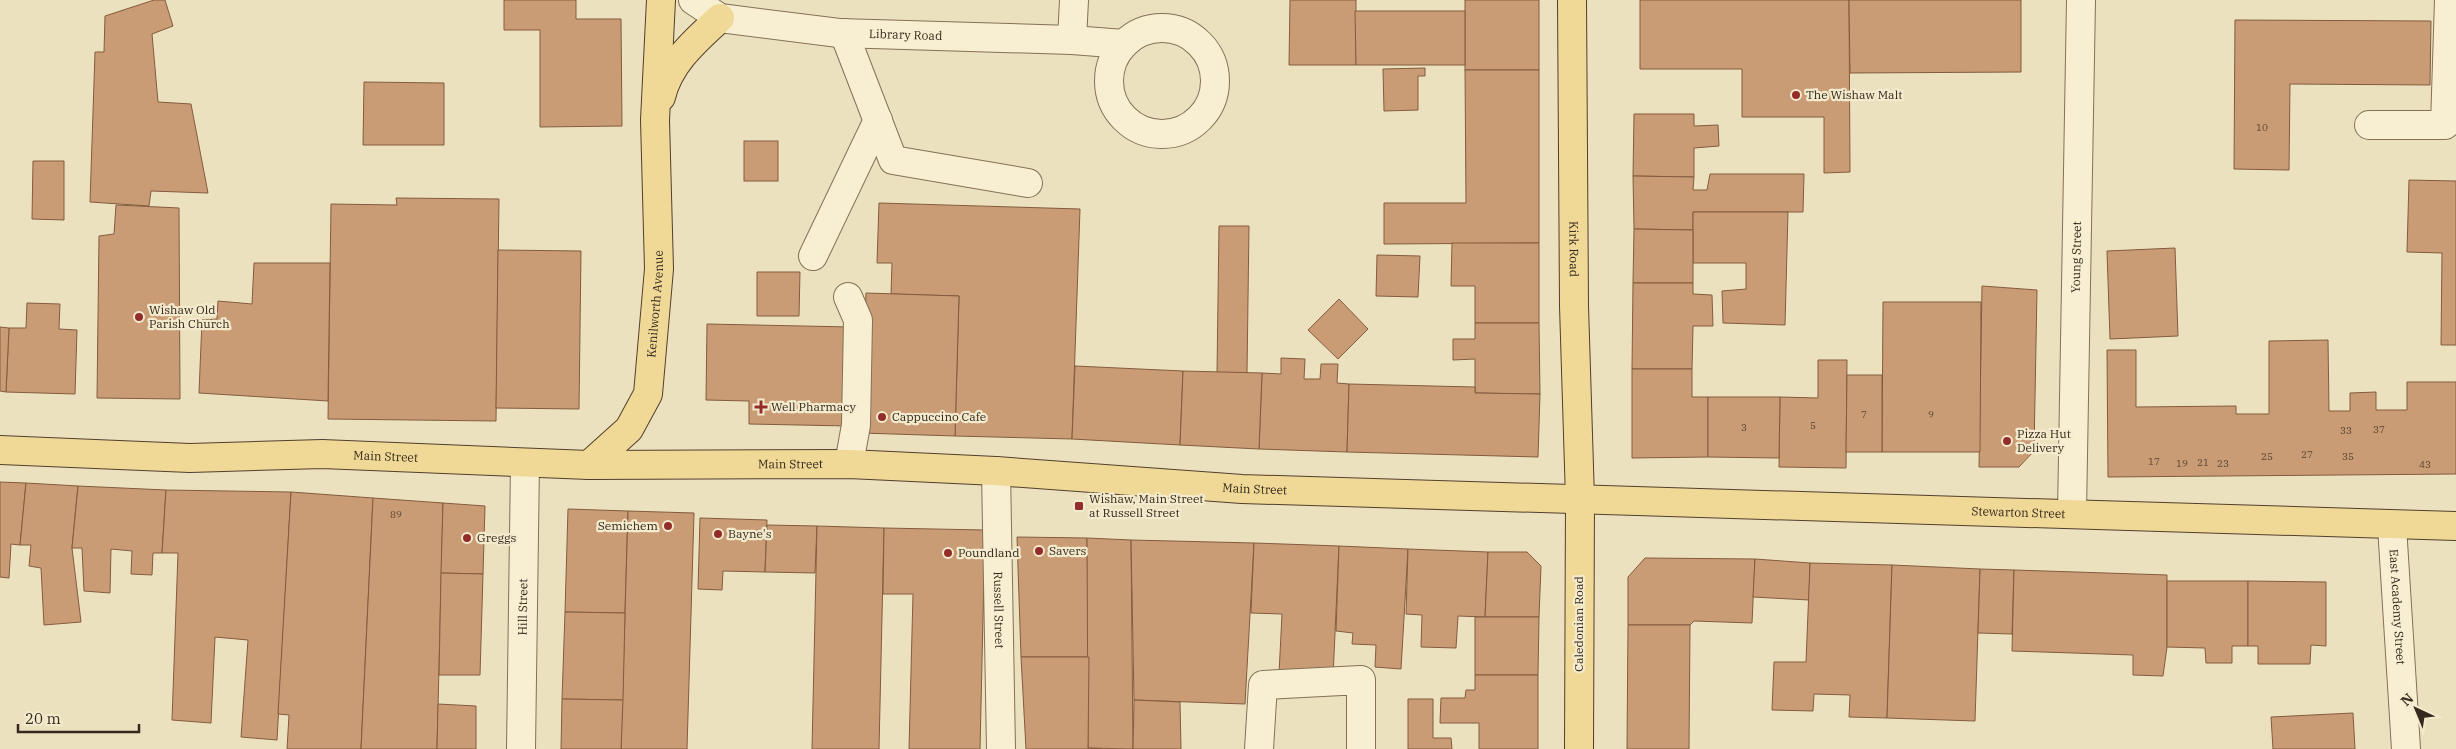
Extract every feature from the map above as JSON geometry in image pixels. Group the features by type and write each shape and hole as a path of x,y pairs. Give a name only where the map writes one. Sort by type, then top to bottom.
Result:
{"main road":[{"name":"Kenilworth Avenue","path":"589,465 629,428 648,394 659,270 655,120 661,0"},
{"name":"Kirk Road","path":"1572,0 1574,306 1580,499"},
{"name":"Kenilworth Avenue","path":"655,120 665,80 688,48 720,18"},
{"name":"Main Street","path":"0,450 190,458 322,454 525,464 849,464 996,471 1242,490 1580,499"},
{"name":"Stewarton Street","path":"1580,499 2072,513 2392,526 2456,526"},
{"name":"Caledonian Road","path":"1579,749 1580,499"}],"street":[{"name":"Library Road","path":"693,0 720,18 844,33 1072,40 1124,44"},
{"path":"1072,40 1074,0"},
{"name":"Young Street","path":"2072,513 2081,0"},
{"path":"2369,125 2445,125 2449,0"},
{"path":"844,33 893,160 1028,183"},
{"path":"813,256 878,120"},
{"path":"848,297 858,320 856,425 849,464"},
{"name":"Hill Street","path":"521,749 525,464"},
{"name":"Russell Street","path":"996,471 1001,749"},
{"name":"East Academy Street","path":"2392,526 2406,749"},
{"path":"1259,749 1263,686 1361,680 1362,749"}],"building":[{"path":"154,0 165,0 173,26 152,34 158,102 191,104 208,193 151,191 149,206 90,202 95,52 104,52 105,16"},
{"path":"504,0 576,0 576,19 621,19 622,126 540,127 540,30 504,30"},
{"path":"1290,0 1356,0 1356,65 1289,65"},
{"path":"1465,0 1539,0 1539,70 1465,70"},
{"name":"The Wishaw Malt","path":"1640,0 1849,0 1850,172 1824,173 1824,117 1742,117 1742,69 1640,69"},
{"path":"1849,0 2021,0 2021,72 1850,73"},
{"path":"1355,11 1465,11 1465,65 1356,65"},
{"path":"2235,20 2431,21 2430,85 2290,84 2289,170 2234,169"},
{"path":"1425,68 1425,76 1418,76 1418,110 1384,111 1383,69"},
{"path":"1465,70 1539,70 1539,243 1384,244 1384,203 1466,203"},
{"path":"364,82 444,83 444,145 363,145"},
{"path":"1634,114 1694,114 1694,126 1718,125 1719,146 1694,148 1694,177 1633,176"},
{"path":"744,141 778,141 778,181 744,181"},
{"path":"33,161 64,161 64,220 32,219"},
{"path":"1710,174 1804,174 1803,212 1693,212 1693,230 1634,229 1633,176 1694,177 1693,190 1707,190"},
{"path":"2409,180 2456,181 2456,345 2441,345 2442,253 2407,252"},
{"path":"396,198 499,199 496,421 328,419 331,204 397,205"},
{"path":"879,203 1080,209 1072,439 955,436 959,296 891,294 892,263 877,263"},
{"name":"Wishaw Old Parish Church","path":"116,205 179,208 180,399 97,398 99,236 114,234"},
{"path":"1693,212 1788,212 1785,325 1723,323 1722,291 1746,289 1746,263 1693,263"},
{"path":"1219,226 1249,226 1247,373 1217,373"},
{"path":"1634,229 1693,230 1693,283 1633,283"},
{"path":"1452,243 1539,243 1539,323 1475,323 1475,286 1451,286"},
{"path":"2175,248 2178,336 2110,339 2107,251"},
{"path":"498,250 581,251 579,409 496,408"},
{"path":"1377,255 1420,256 1418,297 1376,296"},
{"path":"254,263 330,263 328,401 199,393 202,320 217,319 218,301 252,304"},
{"path":"757,272 800,272 799,316 757,316"},
{"path":"1633,283 1693,283 1693,294 1712,295 1713,326 1693,326 1692,369 1632,369"},
{"path":"1982,286 2037,290 2034,451 2019,467 1979,467"},
{"path":"866,293 959,296 955,436 861,433"},
{"path":"1339,299 1368,329 1338,359 1308,330"},
{"path":"1883,302 1981,302 1980,452 1882,452"},
{"path":"27,303 60,304 59,329 77,330 75,394 6,392 9,328 26,328"},
{"path":"1475,323 1539,323 1540,394 1475,393 1475,359 1453,360 1453,339 1475,339"},
{"path":"707,324 851,327 848,426 749,424 749,401 706,400"},
{"path":"0,327 9,328 6,392 0,391"},
{"path":"2328,340 2329,411 2350,411 2350,393 2376,392 2376,410 2407,410 2407,382 2456,382 2456,474 2108,477 2107,350 2136,350 2136,407 2236,406 2236,414 2269,414 2269,341"},
{"path":"1281,358 1305,359 1304,379 1320,379 1321,364 1338,364 1337,383 1349,384 1347,452 1259,449 1262,373 1281,374"},
{"path":"1818,360 1847,360 1846,468 1779,467 1780,397 1818,398"},
{"path":"1075,366 1183,371 1180,445 1072,439"},
{"path":"1632,369 1692,369 1692,397 1708,397 1708,457 1632,458"},
{"path":"1183,371 1262,373 1259,449 1180,445"},
{"path":"1847,375 1882,375 1882,452 1846,452"},
{"path":"1349,384 1475,387 1475,393 1540,394 1538,457 1347,452"},
{"path":"1708,397 1780,397 1779,458 1708,457"},
{"path":"0,482 26,483 20,545 11,544 9,578 0,577"},
{"path":"26,483 78,486 72,548 81,622 44,625 41,568 29,566 31,545 20,545"},
{"path":"78,486 166,490 162,553 153,553 152,575 131,574 132,551 111,549 110,593 84,591 82,548 72,548"},
{"path":"166,490 291,492 277,740 241,737 248,640 215,637 211,723 172,720 178,553 162,553"},
{"path":"291,492 373,498 361,749 287,749 289,715 278,714"},
{"path":"373,498 443,503 437,749 361,749"},
{"path":"443,503 485,506 483,574 441,573"},
{"path":"568,509 628,511 625,613 565,612"},
{"path":"628,511 694,513 687,749 621,749"},
{"path":"700,518 767,520 765,572 723,571 722,590 698,589"},
{"path":"767,525 817,526 815,573 765,572"},
{"path":"817,526 884,528 879,749 812,749"},
{"path":"884,528 985,530 980,749 909,749 913,594 883,594"},
{"path":"1017,537 1087,538 1089,657 1021,657"},
{"path":"1087,538 1131,540 1133,749 1088,748"},
{"path":"1131,540 1254,543 1245,704 1134,700"},
{"path":"1254,543 1339,546 1333,677 1279,674 1282,614 1251,613"},
{"path":"1339,546 1408,549 1401,669 1375,667 1376,645 1352,644 1353,633 1336,631"},
{"path":"1408,549 1488,552 1485,617 1458,616 1456,648 1421,647 1422,615 1406,614"},
{"path":"1488,552 1527,552 1541,566 1539,617 1485,617"},
{"path":"1645,558 1755,559 1752,623 1694,621 1690,625 1628,625 1628,577"},
{"path":"1755,559 1810,563 1809,600 1753,597"},
{"path":"1810,563 1892,565 1887,718 1849,717 1850,695 1814,694 1813,711 1772,710 1774,662 1806,662"},
{"path":"1892,565 1980,569 1975,721 1887,718"},
{"path":"1980,569 2014,570 2012,634 1978,633"},
{"path":"2014,570 2167,575 2167,647 2163,676 2133,675 2133,655 2012,651"},
{"path":"441,573 483,574 480,675 439,675"},
{"path":"2167,581 2248,581 2248,646 2232,646 2232,663 2206,663 2205,648 2167,647"},
{"path":"2248,581 2326,582 2326,646 2311,645 2310,664 2258,664 2258,646 2248,646"},
{"path":"565,612 625,613 623,700 562,699"},
{"path":"1475,617 1539,617 1538,675 1475,675"},
{"path":"1628,625 1690,625 1689,749 1627,749"},
{"path":"1021,657 1089,657 1088,748 1102,749 1026,749"},
{"path":"1475,675 1538,675 1538,749 1479,749 1479,723 1440,723 1441,698 1465,698 1466,690 1475,690"},
{"path":"562,699 623,700 621,749 561,749"},
{"path":"1408,699 1433,699 1433,738 1451,738 1452,749 1408,749"},
{"path":"1134,700 1180,702 1181,749 1133,749"},
{"path":"438,704 476,706 476,749 437,749"},
{"path":"2353,713 2355,749 2273,749 2271,717"}],"place":[{"name":"The Wishaw Malt","path":"1796,95"},
{"name":"Wishaw Old Parish Church","path":"139,317"},
{"name":"Well Pharmacy","path":"761,407"},
{"name":"Cappuccino Cafe","path":"882,417"},
{"name":"Pizza Hut Delivery","path":"2007,441"},
{"name":"Wishaw, Main Street at Russell Street","path":"1079,506"},
{"name":"Semichem","path":"668,526"},
{"name":"Bayne's","path":"718,534"},
{"name":"Greggs","path":"467,538"},
{"name":"Savers","path":"1039,551"},
{"name":"Poundland","path":"948,553"}]}
